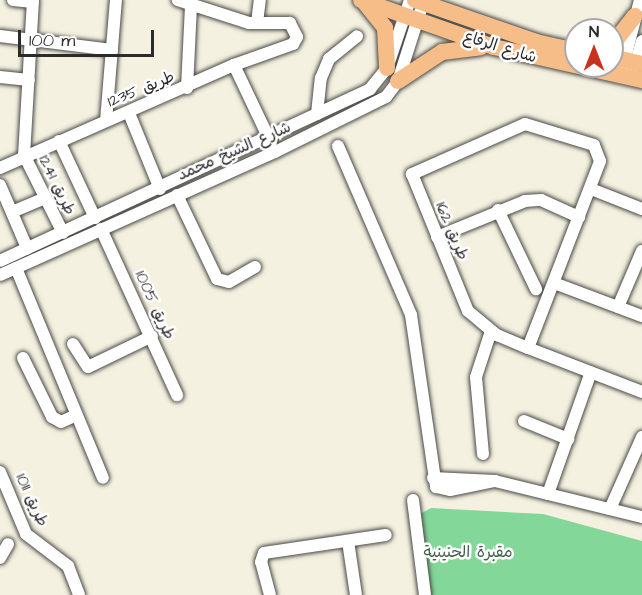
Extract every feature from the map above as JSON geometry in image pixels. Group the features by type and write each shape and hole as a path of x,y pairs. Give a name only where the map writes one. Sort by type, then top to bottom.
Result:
{"main road":[{"name":"شارع الرفاع","path":"362,0 494,47 630,68"},
{"path":"362,0 385,28 387,68"},
{"name":"شارع الرفاع","path":"416,1 536,42 564,48"},
{"path":"624,27 637,8"},
{"path":"398,81 451,48 494,47"}],"street":[{"name":"طريق 1241","path":"13,0 33,1 24,155 63,233"},
{"path":"106,121 116,0"},
{"path":"178,0 257,23 260,0"},
{"name":"شارع الشيخ محمد","path":"0,261 63,233 98,224 177,195 275,152 370,106 398,81 416,1"},
{"path":"188,88 191,5"},
{"path":"630,68 637,8"},
{"name":"شارع الشيخ محمد","path":"0,275 160,189 370,89 387,68 411,19"},
{"name":"طريق 1235","path":"0,168 24,155 188,88 234,65 293,44 297,36 290,23 257,23"},
{"path":"0,36 112,50"},
{"path":"317,114 321,78 329,59 357,36"},
{"path":"630,68 642,41"},
{"path":"234,65 275,152"},
{"path":"0,78 29,80"},
{"path":"129,113 160,189"},
{"name":"طريق 162","path":"591,189 600,153 594,145 525,124 414,171 413,180 468,311 491,331 642,393"},
{"path":"59,141 98,224"},
{"path":"338,146 411,315 433,478 495,481 642,517"},
{"path":"0,184 27,248"},
{"path":"528,348 591,189 642,209"},
{"path":"177,195 217,279 229,282 255,267"},
{"path":"12,212 45,198"},
{"path":"437,237 514,203 541,200 579,217"},
{"path":"498,210 536,289"},
{"name":"طريق 1005","path":"98,224 152,336 177,395"},
{"path":"618,307 642,251"},
{"path":"16,268 103,478"},
{"path":"554,283 642,316"},
{"path":"483,454 476,377 491,331"},
{"path":"73,344 88,367 152,336"},
{"path":"23,358 52,417 61,422 77,415"},
{"path":"548,494 591,372"},
{"path":"524,421 568,439"},
{"path":"610,509 642,437"},
{"name":"طريق 1011","path":"0,472 27,534 68,566 79,595"},
{"path":"413,500 425,595"},
{"path":"270,595 261,562 264,553 386,534"},
{"path":"348,541 356,595"},
{"path":"0,558 8,544"}],"green space":[{"name":"مقبرة الحنينية","path":"431,508 543,514 642,541 642,595 431,595 418,515"}]}
